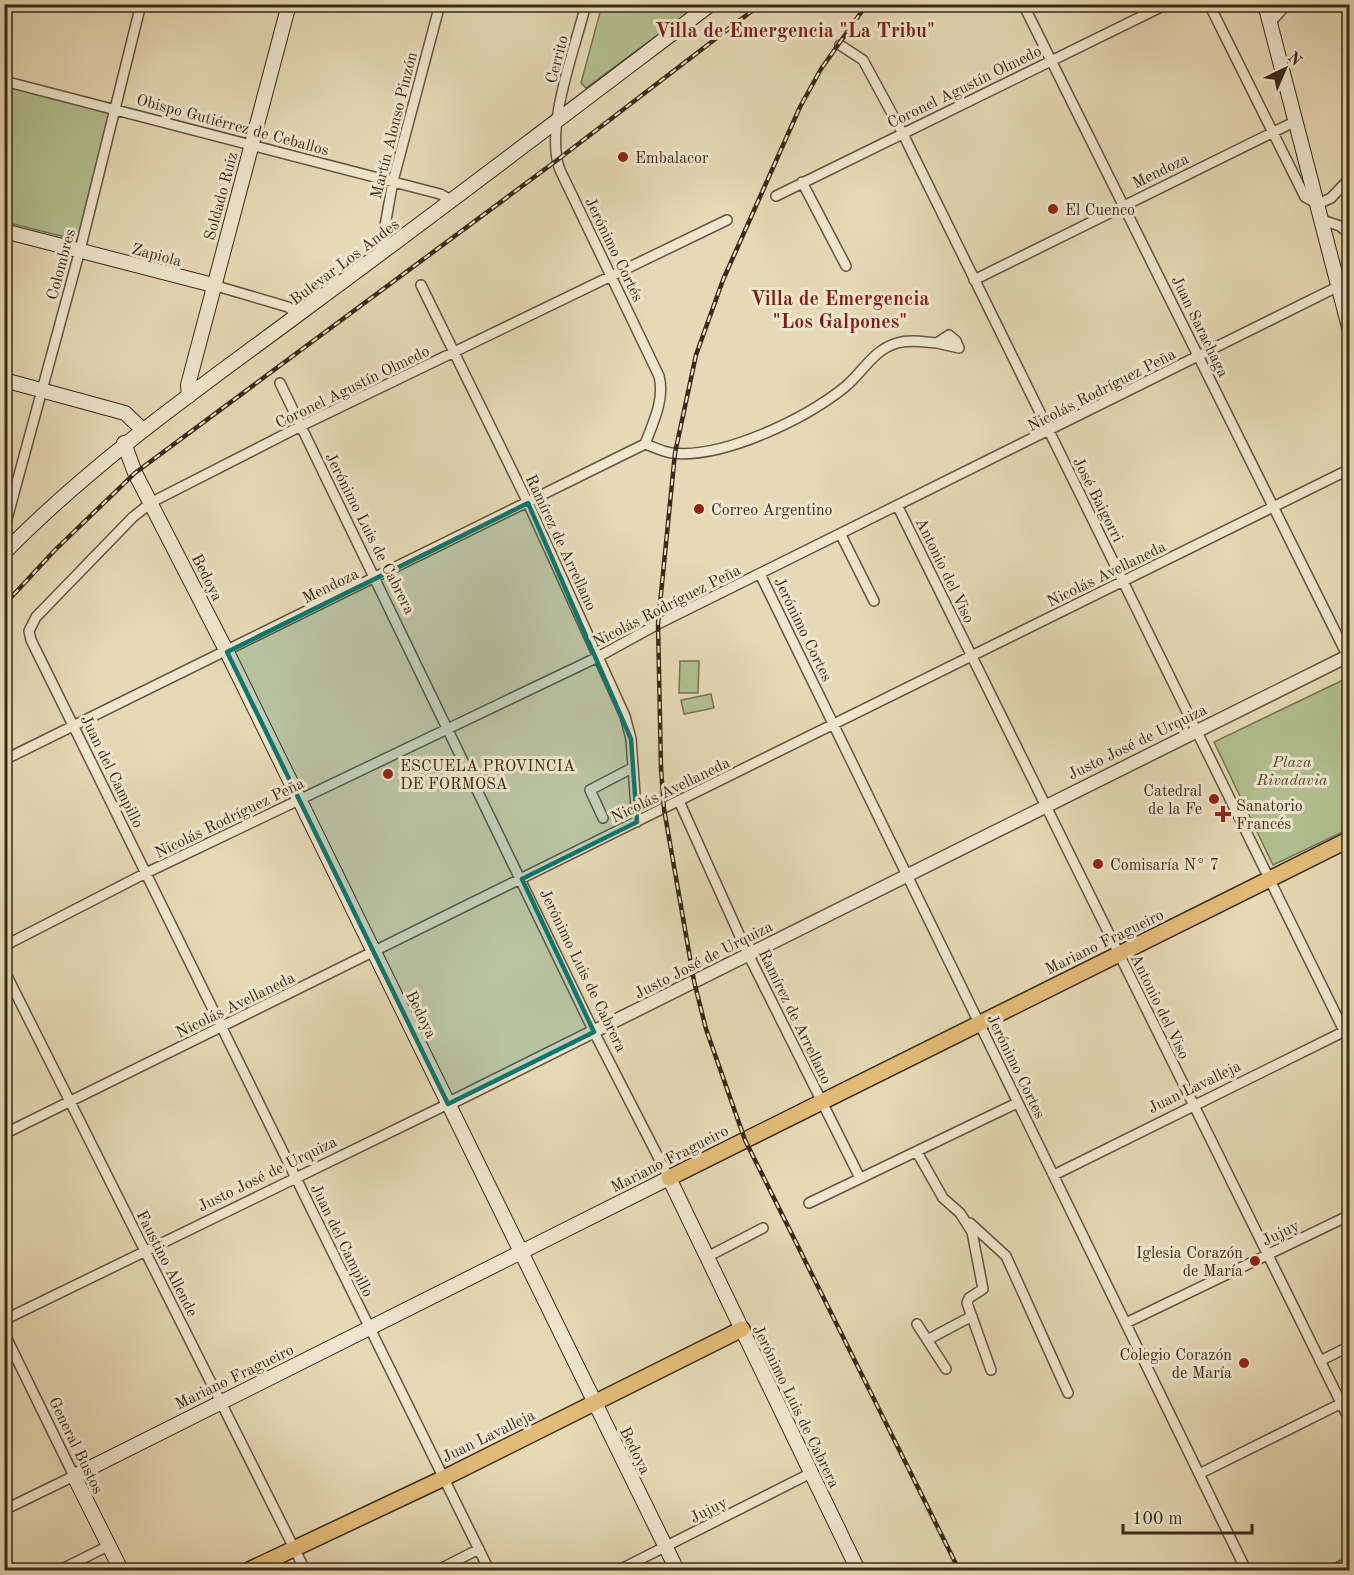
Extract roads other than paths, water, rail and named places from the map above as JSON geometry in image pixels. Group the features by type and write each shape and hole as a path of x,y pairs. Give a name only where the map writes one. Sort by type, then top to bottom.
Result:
{"main road":[{"name":"Bulevar Los Andes","path":"4,553 25,531 124,443 453,201 711,4"},
{"path":"1265,4 1350,331"},
{"name":"Soldado Ruiz","path":"189,396 188,385 286,5"},
{"name":"Zapiola","path":"4,231 213,285"},
{"path":"4,381 42,389 125,413 143,430"},
{"name":"Bedoya","path":"124,443 135,473 152,502 227,652 677,1570"},
{"name":"Bedoya","path":"111,454 135,473"},
{"name":"Mariano Fragueiro","path":"74,1476 821,1101 1350,839"},
{"name":"Jerónimo Luis de Cabrera","path":"669,1178 858,1570"},
{"name":"Juan Lavalleja","path":"249,1570 444,1478 742,1329"},
{"name":"General Bustos","path":"74,1476 121,1570"}],"street":[{"name":"Colombres","path":"5,528 80,250 141,4"},
{"name":"Martín Alonso Pinzón","path":"380,254 393,182 440,4"},
{"name":"Cerrito","path":"556,121 586,4"},
{"name":"Juan Sarachaga","path":"1023,4 1349,658"},
{"name":"Coronel Agustín Olmedo","path":"776,196 902,132 1167,4"},
{"path":"1209,4 1305,197 1318,204 1331,198 1350,178"},
{"path":"1270,23 1287,4"},
{"name":"José Baigorri","path":"840,45 863,60 902,132 1269,879 1347,1030 1350,1043"},
{"name":"Obispo Gutiérrez de Ceballos","path":"4,81 440,194 453,201"},
{"name":"Jerónimo Cortés","path":"556,121 556,161 612,276 662,387 645,444"},
{"name":"Mendoza","path":"974,280 1296,121"},
{"path":"802,182 846,266"},
{"name":"Coronel Agustín Olmedo","path":"29,631 36,617 133,517 152,502 727,220"},
{"path":"1322,220 1340,226 1350,235"},
{"name":"Zapiola","path":"213,285 288,307 298,315"},
{"name":"Ramírez de Arrellano","path":"421,285 528,503 629,729 637,822"},
{"name":"Nicolás Rodríguez Peña","path":"4,946 146,873 598,657 1339,285"},
{"path":"645,444 671,453 726,446 769,431 822,404 846,386 877,353 894,344 906,340 938,343"},
{"name":"Jerónimo Luis de Cabrera","path":"280,383 299,428 377,578 447,729 522,879 594,1032 669,1178"},
{"name":"Mendoza","path":"4,760 645,444"},
{"name":"Nicolás Avellaneda","path":"4,1134 1350,469"},
{"name":"Antonio del Viso","path":"898,507 1267,1255 1320,1361 1345,1402 1350,1421"},
{"path":"5,528 25,531"},
{"path":"841,535 874,601"},
{"name":"Jerónimo Cortes","path":"760,574 1246,1570"},
{"name":"Juan del Campillo","path":"29,631 31,640 489,1570"},
{"name":"Justo José de Urquiza","path":"4,1320 594,1032 1045,805 1349,658"},
{"path":"603,818 590,790 632,768"},
{"name":"Ramírez de Arrellano","path":"679,801 748,954 860,1178"},
{"name":"Faustino Allende","path":"4,970 305,1570"},
{"name":"Juan Lavalleja","path":"1054,1175 1347,1030"},
{"path":"809,1203 1017,1103"},
{"path":"917,1152 943,1198 1006,1256 1068,1393"},
{"name":"Jujuy","path":"1126,1323 1350,1215"},
{"path":"966,1220 972,1232 983,1289 969,1298 967,1303 991,1370"},
{"path":"707,1257 763,1228"},
{"path":"927,1340 972,1316"},
{"path":"916,1324 946,1369"},
{"name":"General Bustos","path":"4,1334 74,1476"},
{"path":"1320,1361 1350,1346"},
{"path":"1199,1474 1345,1402"},
{"name":"Jujuy","path":"619,1570 812,1473"},
{"name":"Mariano Fragueiro","path":"4,1510 74,1476"},
{"path":"60,1570 108,1546"},
{"path":"438,1570 479,1550"},
{"path":"1332,1570 1350,1562"}],"railway":[{"path":"4,605 55,550 135,473 556,161 761,4"},
{"path":"867,4 821,69 800,107 723,280 696,355 675,453 658,624 661,768 664,809 694,981 706,1029 745,1140 959,1570"}],"place":[{"name":"Embalacor","path":"623,157"},
{"name":"El Cuenco","path":"1053,209"},
{"name":"Correo Argentino","path":"699,509"},
{"name":"ESCUELA PROVINCIA DE FORMOSA","path":"388,774"},
{"name":"Catedral de la Fe","path":"1214,799"},
{"name":"Sanatorio Francés","path":"1223,814"},
{"name":"Comisaría N° 7","path":"1098,864"},
{"name":"Iglesia Corazón de María","path":"1255,1261"},
{"name":"Colegio Corazón de María","path":"1244,1363"}],"district":[{"name":"Villa de Emergencia \"La Tribu\"","path":"795,30"},
{"name":"Villa de Emergencia \"Los Galpones\"","path":"840,310"}],"park label":[{"name":"Plaza Rivadavia","path":"1292,770"}]}
